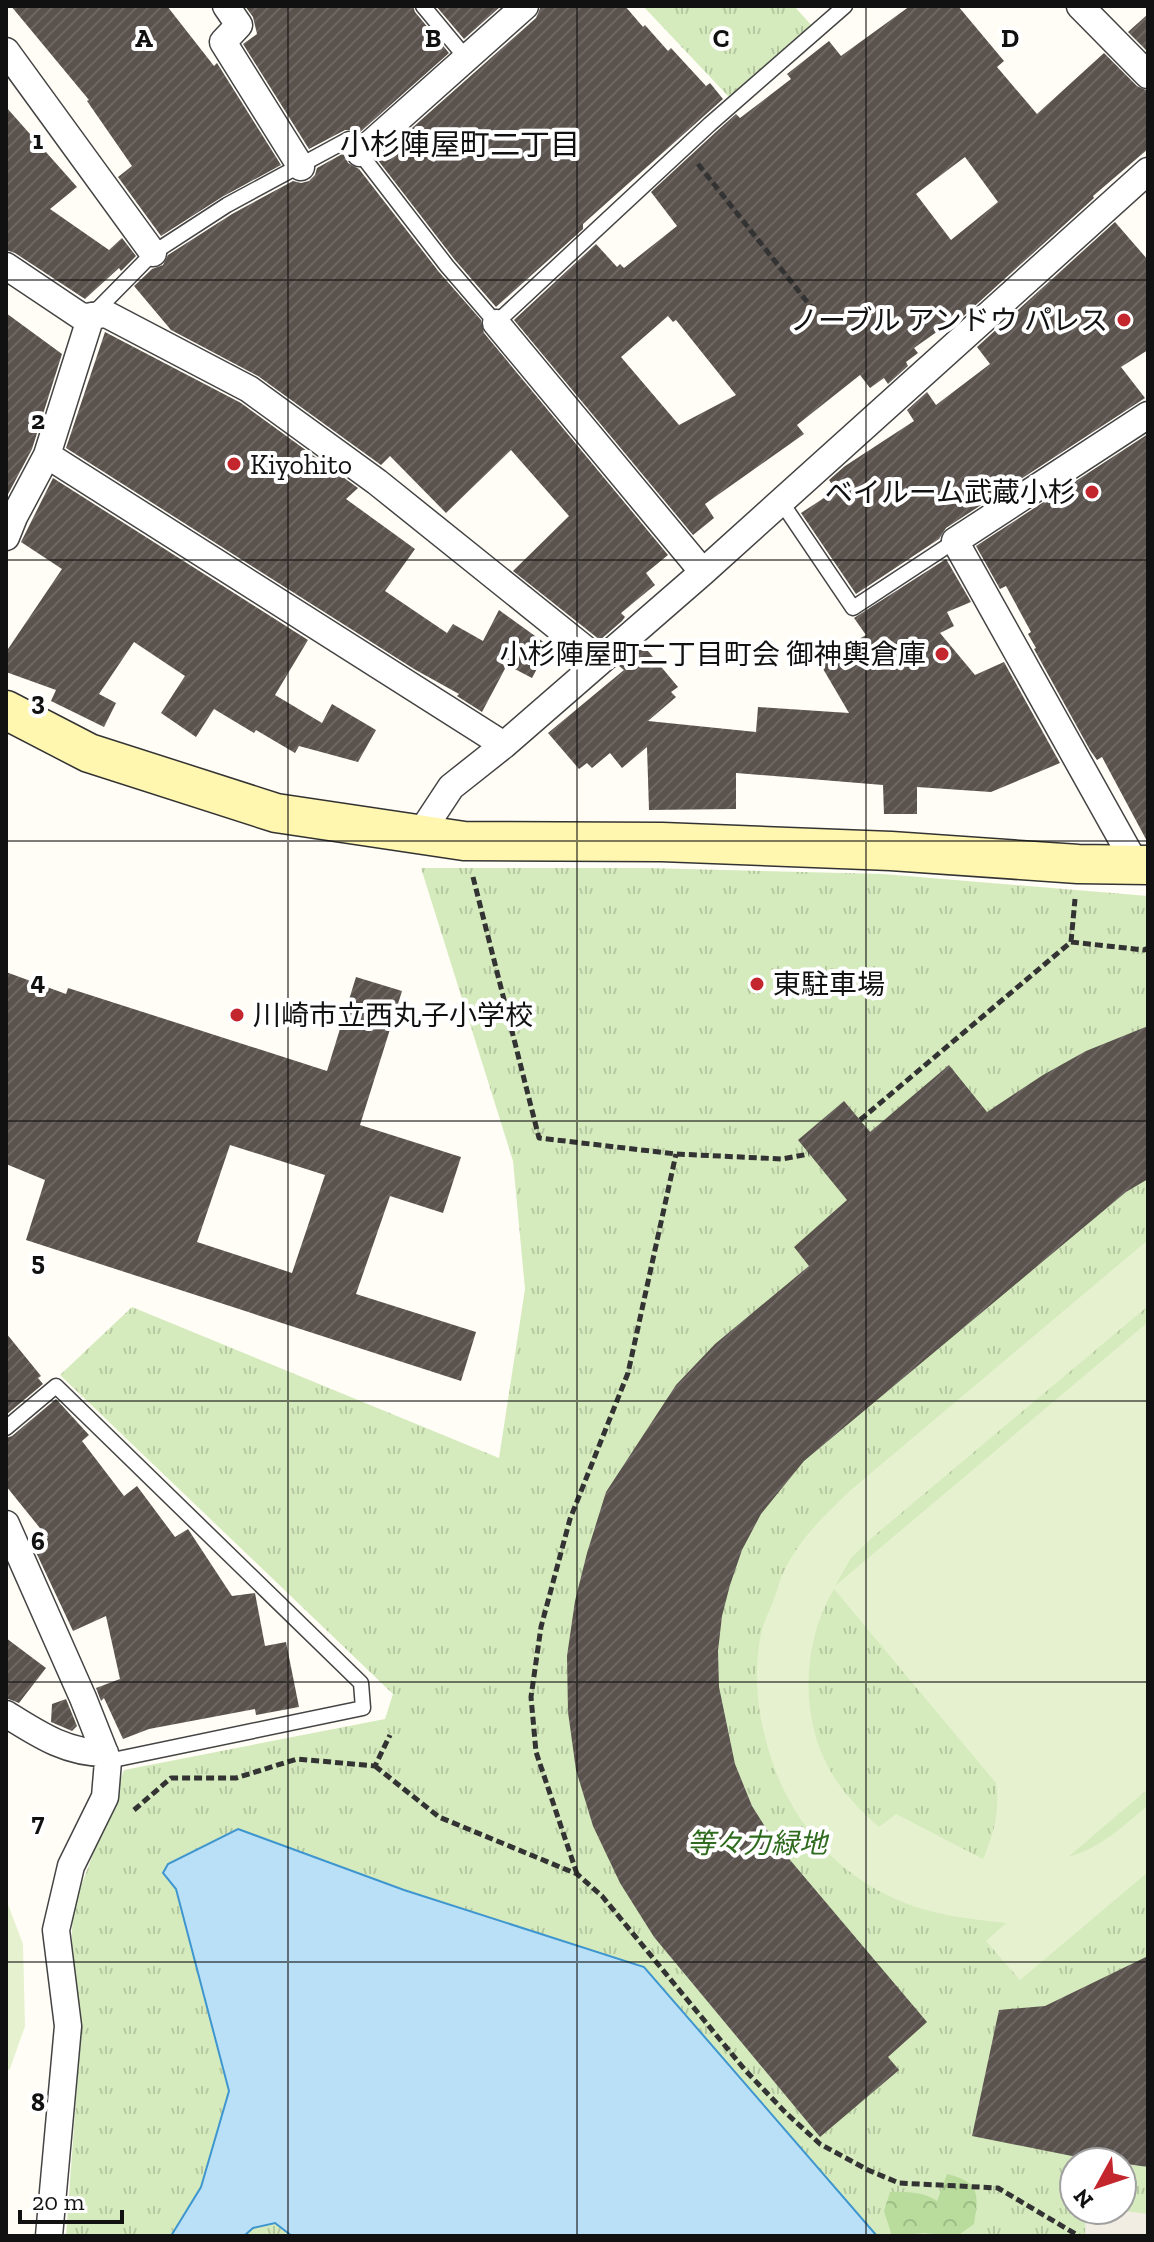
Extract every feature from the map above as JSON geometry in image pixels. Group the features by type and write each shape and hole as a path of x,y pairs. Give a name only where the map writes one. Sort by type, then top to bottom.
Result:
{"street":[{"path":"226,6 239,25 223,42 301,167"},
{"path":"360,153 525,6"},
{"path":"1080,6 1148,75"},
{"path":"6,51 153,253"},
{"path":"420,834 451,787 504,745 782,503 1148,171"},
{"path":"6,266 79,315 106,314 249,389 428,521 600,661"},
{"path":"6,537 47,455 91,316"},
{"path":"496,323 703,572"},
{"path":"1142,865 955,541 1148,415"},
{"path":"47,455 504,745"},
{"path":"6,710 89,753 276,813 464,841 662,842 1142,865"},
{"path":"6,1524 106,1757 105,1797 71,1866 56,1930 68,2026 49,2236"},
{"path":"6,1714 56,1744 106,1757"}],"lane":[{"path":"423,6 467,59"},
{"path":"91,316 153,253 227,205 349,139 447,266 496,323 685,148 845,6"},
{"path":"782,503 853,608 955,541"},
{"path":"6,1428 56,1386 361,1683 363,1708 106,1757"}],"path":[{"path":"685,148 816,313"},
{"path":"464,841 539,1138 676,1154 782,1159 809,1154"},
{"path":"860,1120 1071,942 1078,864"},
{"path":"1071,942 1148,948"},
{"path":"577,1874 536,1752 531,1697 541,1627 570,1519 628,1373 676,1154"},
{"path":"375,1766 390,1735"},
{"path":"122,1819 171,1778 236,1778 297,1759 375,1766 439,1817 577,1874 602,1896 745,2070 820,2144 899,2183 998,2188 1079,2236"}],"green space":[{"path":"643,6 794,6 813,27 729,97"},
{"name":"等々力緑地","path":"421,868 648,868 883,874 1148,896 1148,2236 66,2236 81,2032 71,1957 73,1908 124,1770 385,1719 393,1694 60,1375 132,1307 499,1458 525,1289 513,1161"},
{"path":"1148,1240 1148,1306 875,1535 851,1558 835,1586 1148,1322 1148,1789 1068,1857 1101,1843 1148,1805 1148,1872 1020,1980 986,1941 1006,1923 917,1907 853,1875 813,1836 796,1813 772,1761 758,1695 757,1668 762,1630 792,1556 816,1525 852,1489","holes":["834,1589 996,1783 995,1822 983,1859 896,1814 879,1827 849,1797 823,1755 815,1732 808,1683 815,1634"]},
{"path":"6,1899 23,1944 25,2026 10,2069 6,2071"},
{"path":"947,2174 966,2181 975,2191 977,2205 974,2224 957,2236 924,2233 892,2236 884,2211 890,2192 920,2194 937,2201"}],"shaded area":[{"path":"1138,2213 1148,2214 1148,2236 1085,2236 1085,2226 1138,2226"}],"water":[{"path":"238,1829 404,1890 644,1967 877,2236 292,2236 275,2223 253,2228 244,2236 171,2236 201,2187 229,2091 176,1889 163,1873 168,1864"}],"building":[{"path":"11,6 167,6 214,66 217,63 281,165 222,197 161,236 118,177 132,166 89,100"},
{"path":"245,6 413,6 449,53 358,134 345,130 309,149 243,44 257,34 253,17"},
{"path":"436,6 501,6 464,39"},
{"path":"541,6 625,6 668,51 671,48 706,86 710,83 723,99 583,224 583,229 496,307 455,260 377,159 536,18"},
{"path":"910,6 958,6 1004,61 997,67 1037,114 1104,53 1137,86 1148,91 1148,149 957,322 955,319 914,348 918,353 888,384 884,378 870,388 860,375 797,425 804,434 705,504 714,518 693,535 514,320 596,244 617,267 620,264 624,268 677,226 651,192 736,114 740,118 791,79 787,74 829,41 841,56","holes":["965,157 998,202 951,240 916,194","668,316 673,322 676,320 736,395 679,425 621,357"]},
{"path":"1148,14 1148,52 1128,32"},
{"path":"6,107 77,187 50,209 109,250 122,238 136,256 85,299 6,250"},
{"path":"344,153 348,163 359,169 439,272 481,320 484,333 668,555 646,573 655,585 621,613 625,617 622,621 600,640 513,571 569,516 511,450 446,513 390,456 381,465 258,376 171,330 134,286 152,269 163,265 168,255 232,214 293,181 309,181 317,168"},
{"path":"1115,222 1148,260 1148,350 1121,367 1145,398 946,528 939,539 856,594 801,513 836,490 829,480 845,466 914,421 907,410 927,392 936,405 990,364 977,347"},
{"path":"6,313 62,354 32,449 6,498"},
{"path":"105,332 241,403 358,488 346,499 415,549 385,591 447,633 453,624 483,641 499,610 549,646 532,678 507,665 482,712 457,696 459,694 414,669 66,448"},
{"path":"1148,434 1148,843 1102,757 1097,760 1090,750 1034,649 1028,634 1031,632 1006,586 1000,589 976,546"},
{"path":"53,478 308,640 275,695 322,723 332,704 376,730 358,762 299,746 295,753 214,709 196,737 161,713 185,676 134,642 99,694 116,703 104,727 51,701 56,690 6,672 6,652 62,569 21,542"},
{"path":"946,559 971,602 947,612 954,626 940,633 975,675 1004,662 1060,763 991,792 917,787 917,814 884,814 883,785 736,773 736,809 649,810 647,747 622,768 610,753 592,768 587,763 579,769 548,733 624,670 619,666 643,645 678,687 671,692 676,697 648,721 756,732 758,707 849,713 819,662 866,635 854,618"},
{"path":"6,972 66,994 68,988 327,1071 356,977 402,991 360,1125 461,1157 443,1213 390,1196 356,1294 476,1332 461,1381 26,1240 45,1180 6,1164","holes":["230,1145 325,1175 292,1273 197,1242"]},
{"path":"1148,1026 1148,1179 1126,1192 804,1461 761,1514 742,1550 730,1585 718,1651 719,1687 735,1764 752,1806 774,1841 927,2022 888,2057 899,2070 820,2137 654,1937 620,1883 593,1826 576,1770 568,1712 567,1656 575,1601 587,1553 606,1492 676,1385 715,1344 809,1266 794,1247 847,1200 798,1140 844,1101 870,1132 949,1065 987,1112 1086,1051"},
{"path":"6,1333 41,1376 38,1378 43,1384 6,1415"},
{"path":"56,1399 89,1435 82,1441 124,1496 137,1486 175,1537 188,1529 232,1596 255,1593 265,1646 286,1642 299,1707 256,1715 255,1709 149,1729 123,1739 96,1688 120,1679 106,1616 73,1631 34,1548 48,1538 6,1486 6,1438"},
{"path":"6,1638 46,1668 19,1703 6,1698"},
{"path":"66,1699 77,1726 72,1731 51,1722 52,1704"},
{"path":"1148,1956 1148,2167 1138,2166 1138,2146 1058,2146 1058,2153 972,2136 999,2010 1045,2006"}],"place":[{"name":"ノーブル アンドウ パレス","path":"1124,320"},
{"name":"Kiyohito","path":"234,464"},
{"name":"ベイルーム武蔵小杉","path":"1092,492"},
{"name":"小杉陣屋町二丁目町会 御神輿倉庫","path":"942,654"},
{"name":"東駐車場","path":"757,984"},
{"name":"川崎市立西丸子小学校","path":"237,1015"}],"district":[{"name":"小杉陣屋町二丁目","path":"460,145"}]}
